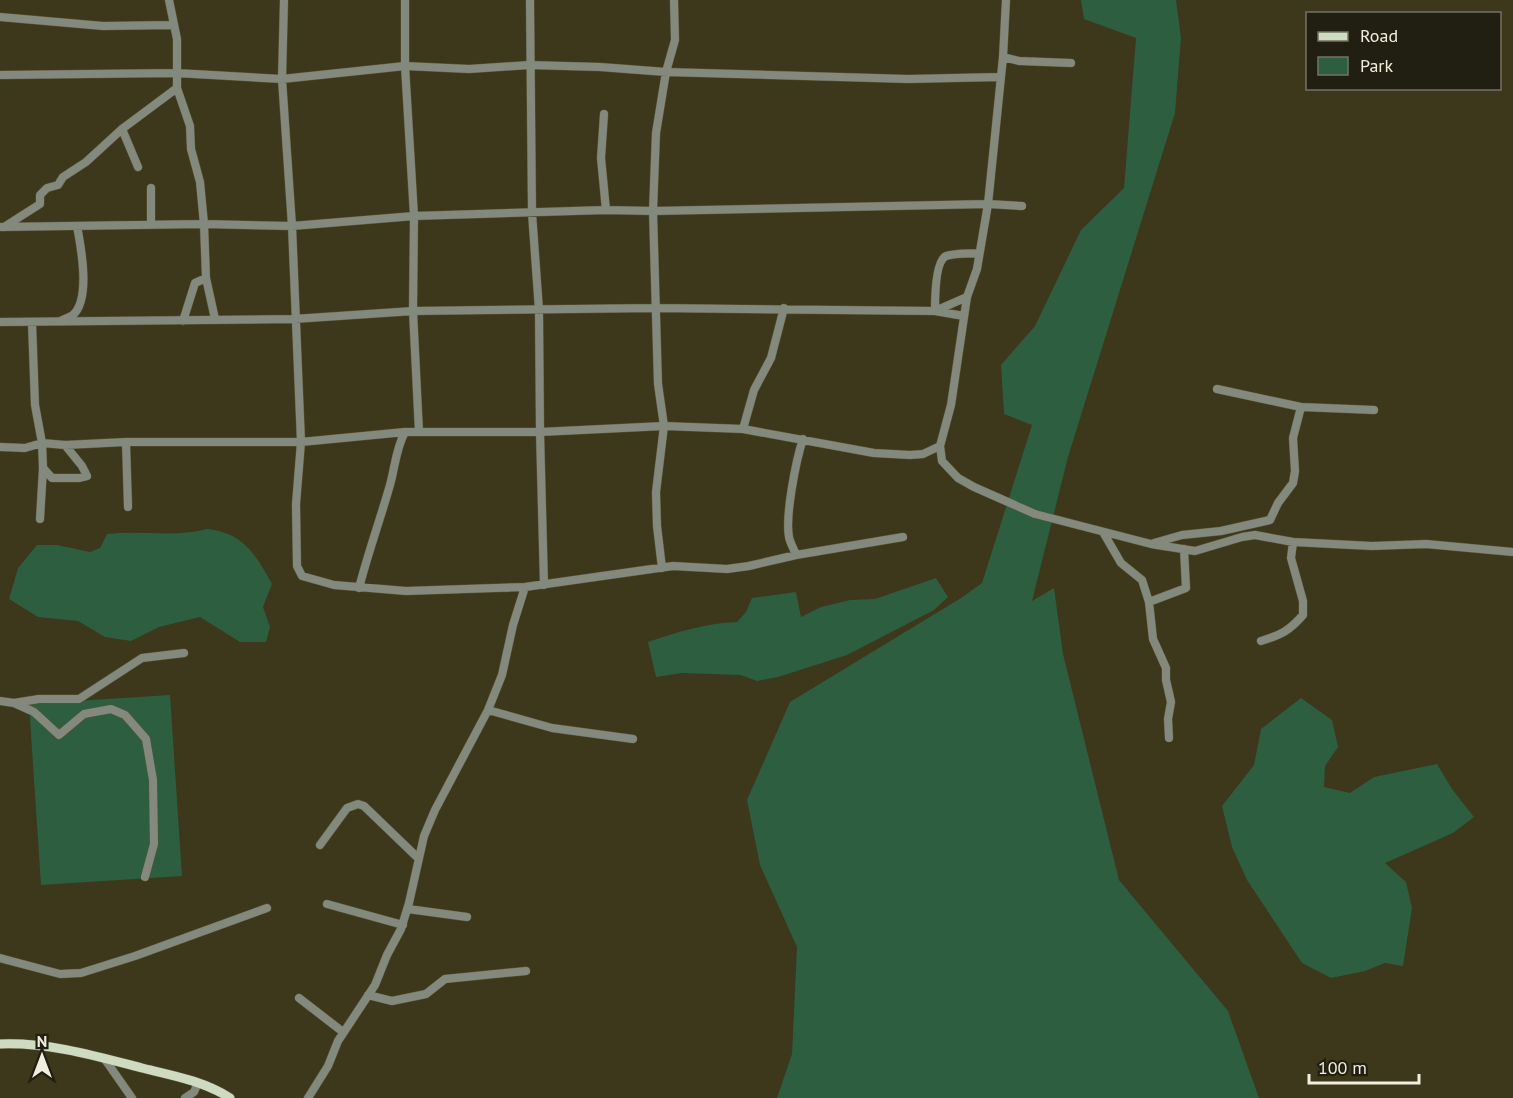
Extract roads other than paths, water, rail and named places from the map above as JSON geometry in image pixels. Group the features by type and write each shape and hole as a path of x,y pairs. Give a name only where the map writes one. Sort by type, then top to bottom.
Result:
{"main road":[{"path":"0,1044 15,1043 58,1048 104,1058 198,1083 230,1098"}],"street":[{"path":"169,0 177,39 177,88 190,126 191,150 200,182 206,278 214,319"},
{"path":"284,0 282,79 292,226 294,319 301,442 296,504 299,573 302,576 358,588 406,591 525,587 673,566 726,569 749,566 796,555 903,537"},
{"path":"405,0 405,66 414,216 413,311 419,432"},
{"path":"530,0 532,213 539,310 544,585"},
{"path":"662,568 657,526 657,492 663,426 658,384 653,211 656,133 666,72 675,40 674,0"},
{"path":"1006,0 1003,57 988,204 976,269 967,297 951,405 940,446 942,461 958,478 1035,514 1150,544 1200,550 1242,537 1255,536 1293,542 1372,546 1426,544 1513,552"},
{"path":"0,17 103,26 173,25"},
{"path":"1003,57 1018,61 1071,63"},
{"path":"0,75 176,73 282,79 405,66 469,69 530,65 666,72 908,78 1000,77"},
{"path":"2,227 40,204 40,195 47,189 58,185 63,177 86,162 122,129 177,88"},
{"path":"604,114 601,158 606,210"},
{"path":"122,129 138,167"},
{"path":"151,189 151,225"},
{"path":"2,227 204,224 292,226 414,216 606,210 988,204 1022,206"},
{"path":"54,323 73,315 82,299 81,263 76,226"},
{"path":"935,310 940,261 945,256 979,253"},
{"path":"183,321 195,283 206,278"},
{"path":"935,310 967,297"},
{"path":"0,322 294,319 413,311 655,308 935,310 964,316"},
{"path":"742,429 754,390 771,358 784,308"},
{"path":"32,323 35,405 42,443 40,519"},
{"path":"1217,389 1300,407 1374,410"},
{"path":"1150,544 1182,536 1221,531 1269,519 1293,483 1295,471 1293,438 1300,407"},
{"path":"0,447 25,448 42,443 65,445 126,442 301,442 405,432 540,432 663,426 742,429 874,453 923,454 940,446"},
{"path":"358,588 390,487 399,443 405,432"},
{"path":"796,555 789,537 790,516 795,463 803,439"},
{"path":"126,442 128,507"},
{"path":"43,468 52,477 87,476 65,445"},
{"path":"1103,532 1121,563 1142,580 1149,602 1153,639 1166,668 1170,702 1169,738"},
{"path":"1261,641 1281,635 1303,615 1303,601 1291,558 1293,542"},
{"path":"1149,602 1186,588 1184,549"},
{"path":"308,1098 328,1066 344,1032 368,995 403,925 424,836 435,810 488,710 502,675 513,625 525,587"},
{"path":"14,703 39,699 79,699 92,688 142,658 184,653"},
{"path":"0,701 14,703 34,712 59,735 84,714 111,709 125,715 146,739 153,791 154,844 145,877"},
{"path":"488,710 552,728 633,739"},
{"path":"320,845 348,808 358,804 364,806 418,858"},
{"path":"327,904 403,925"},
{"path":"0,958 60,974 81,973 267,908"},
{"path":"408,909 467,917"},
{"path":"368,995 392,1001 426,994 445,979 526,971"},
{"path":"299,998 344,1032"},
{"path":"104,1058 132,1098"},
{"path":"185,1098 194,1092 198,1083"}]}
